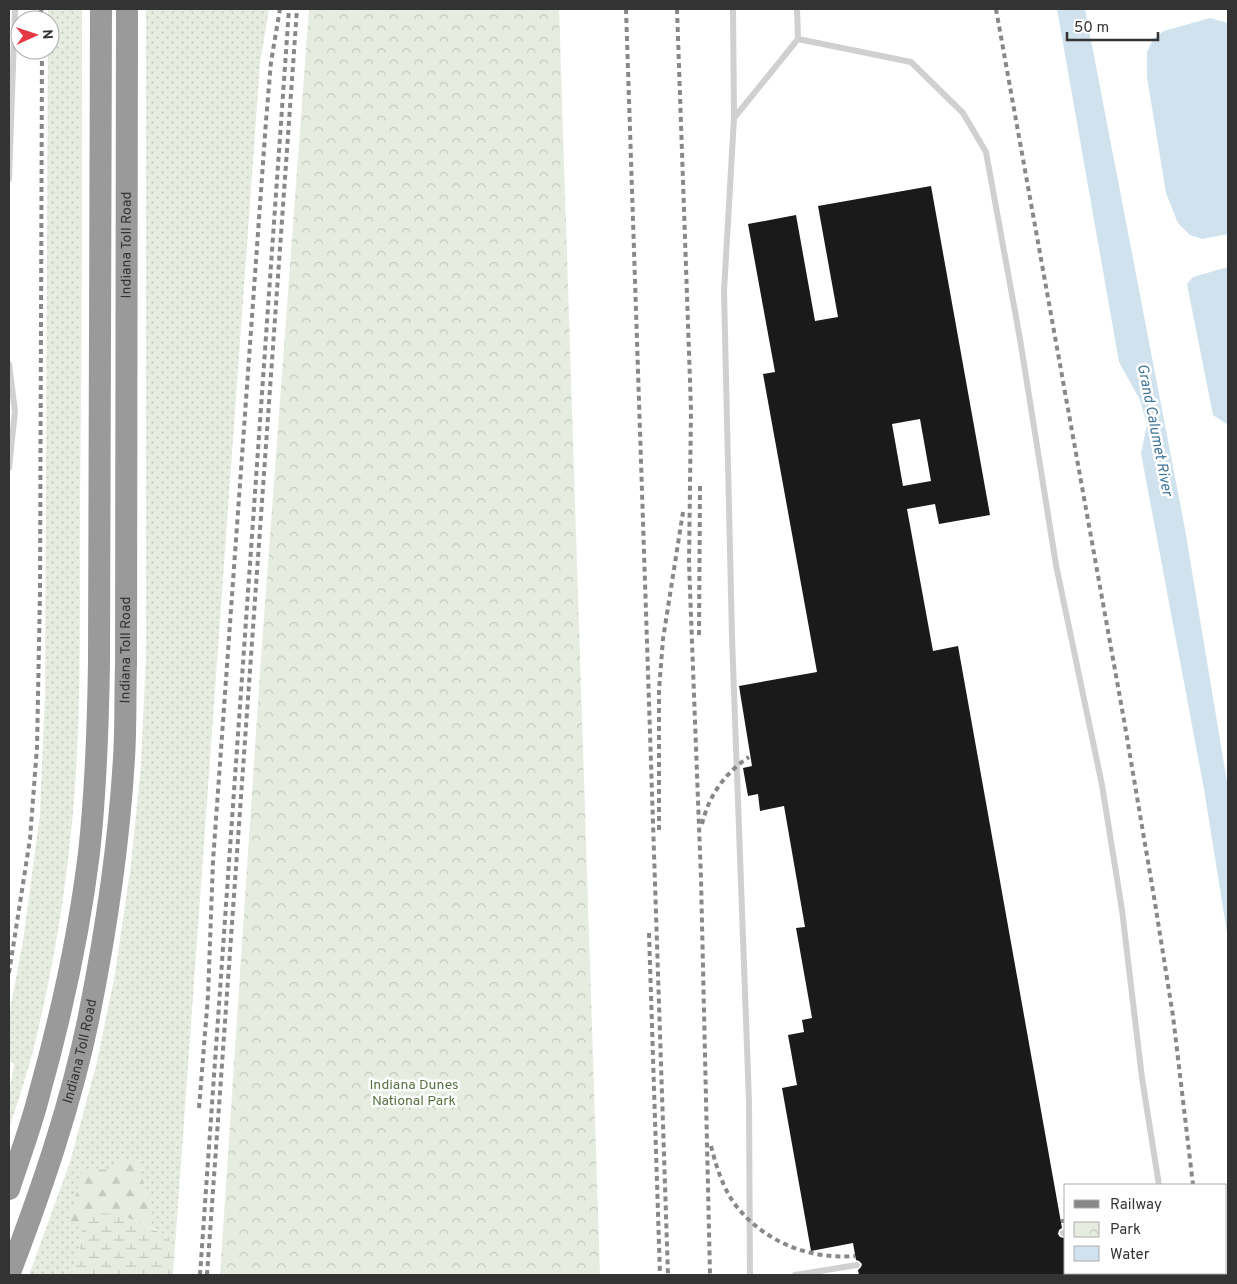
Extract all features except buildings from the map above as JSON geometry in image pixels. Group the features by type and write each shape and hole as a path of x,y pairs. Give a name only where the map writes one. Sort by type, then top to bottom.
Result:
{"highway":[{"name":"Indiana Toll Road","path":"9,1275 36,1204 68,1100 89,1017 103,938 114,857 124,759 113,613 101,9"},
{"name":"Indiana Toll Road","path":"9,1189 39,1097 61,1011 76,936 88,854 113,613 128,9"}],"lane":[{"path":"9,179 15,9"},
{"path":"733,9 734,118 724,291 732,637 749,1102 750,1275"},
{"path":"734,118 798,39 797,9"},
{"path":"798,39 911,62 964,114 986,152 1020,339 1056,565 1102,785 1122,910 1142,1078 1159,1184"},
{"path":"9,364 11,403 15,411 9,468"},
{"path":"795,1275 857,1265"}],"green space":[{"path":"82,9 79,712 70,842 56,943 35,1043 9,1129 9,1095 14,1064 9,1060 9,1015 23,941 40,815 45,694 48,60 60,60 60,10 48,10"},
{"path":"146,9 269,9 260,63 175,1247 167,1236 152,1228 152,1208 69,1220 82,1229 80,1248 72,1274 29,1275 70,1162 97,1062 115,974 131,864 141,765 146,657"},
{"name":"Indiana Dunes National Park","path":"309,9 559,9 600,1275 220,1275 261,658"},
{"path":"121,1160 137,1162 152,1208 152,1228 137,1221 94,1213 82,1229 69,1221 83,1169 112,1170"},
{"path":"94,1213 118,1214 167,1236 175,1247 173,1275 67,1275 72,1274 80,1248 82,1229"}],"water":[{"name":"Grand Calumet River","path":"1057,9 1085,9 1185,529 1228,788 1228,939 1204,789 1141,453 1147,425 1140,400 1119,362"},
{"path":"1210,18 1228,23 1228,234 1202,239 1190,235 1178,223 1166,193 1147,77 1147,52 1153,39 1164,31"},
{"path":"1228,267 1228,425 1213,415 1187,284 1193,277"}],"railway":[{"path":"199,1108 208,996 213,861 266,121 271,62 280,9"},
{"path":"200,1275 289,9"},
{"path":"207,1275 297,9"},
{"path":"626,9 668,1275"},
{"path":"677,9 691,410 689,563 701,879 710,1275"},
{"path":"996,9 1124,720 1155,903 1173,1016 1193,1184"},
{"path":"9,973 30,839 37,747 40,593 42,60"},
{"path":"699,635 700,484"},
{"path":"659,830 659,690 663,639 683,512"},
{"path":"702,824 709,804 719,786 740,763 749,757"},
{"path":"649,933 660,1275"},
{"path":"711,1146 726,1190 734,1203 758,1228 772,1238 804,1251 821,1255 855,1256"}]}
